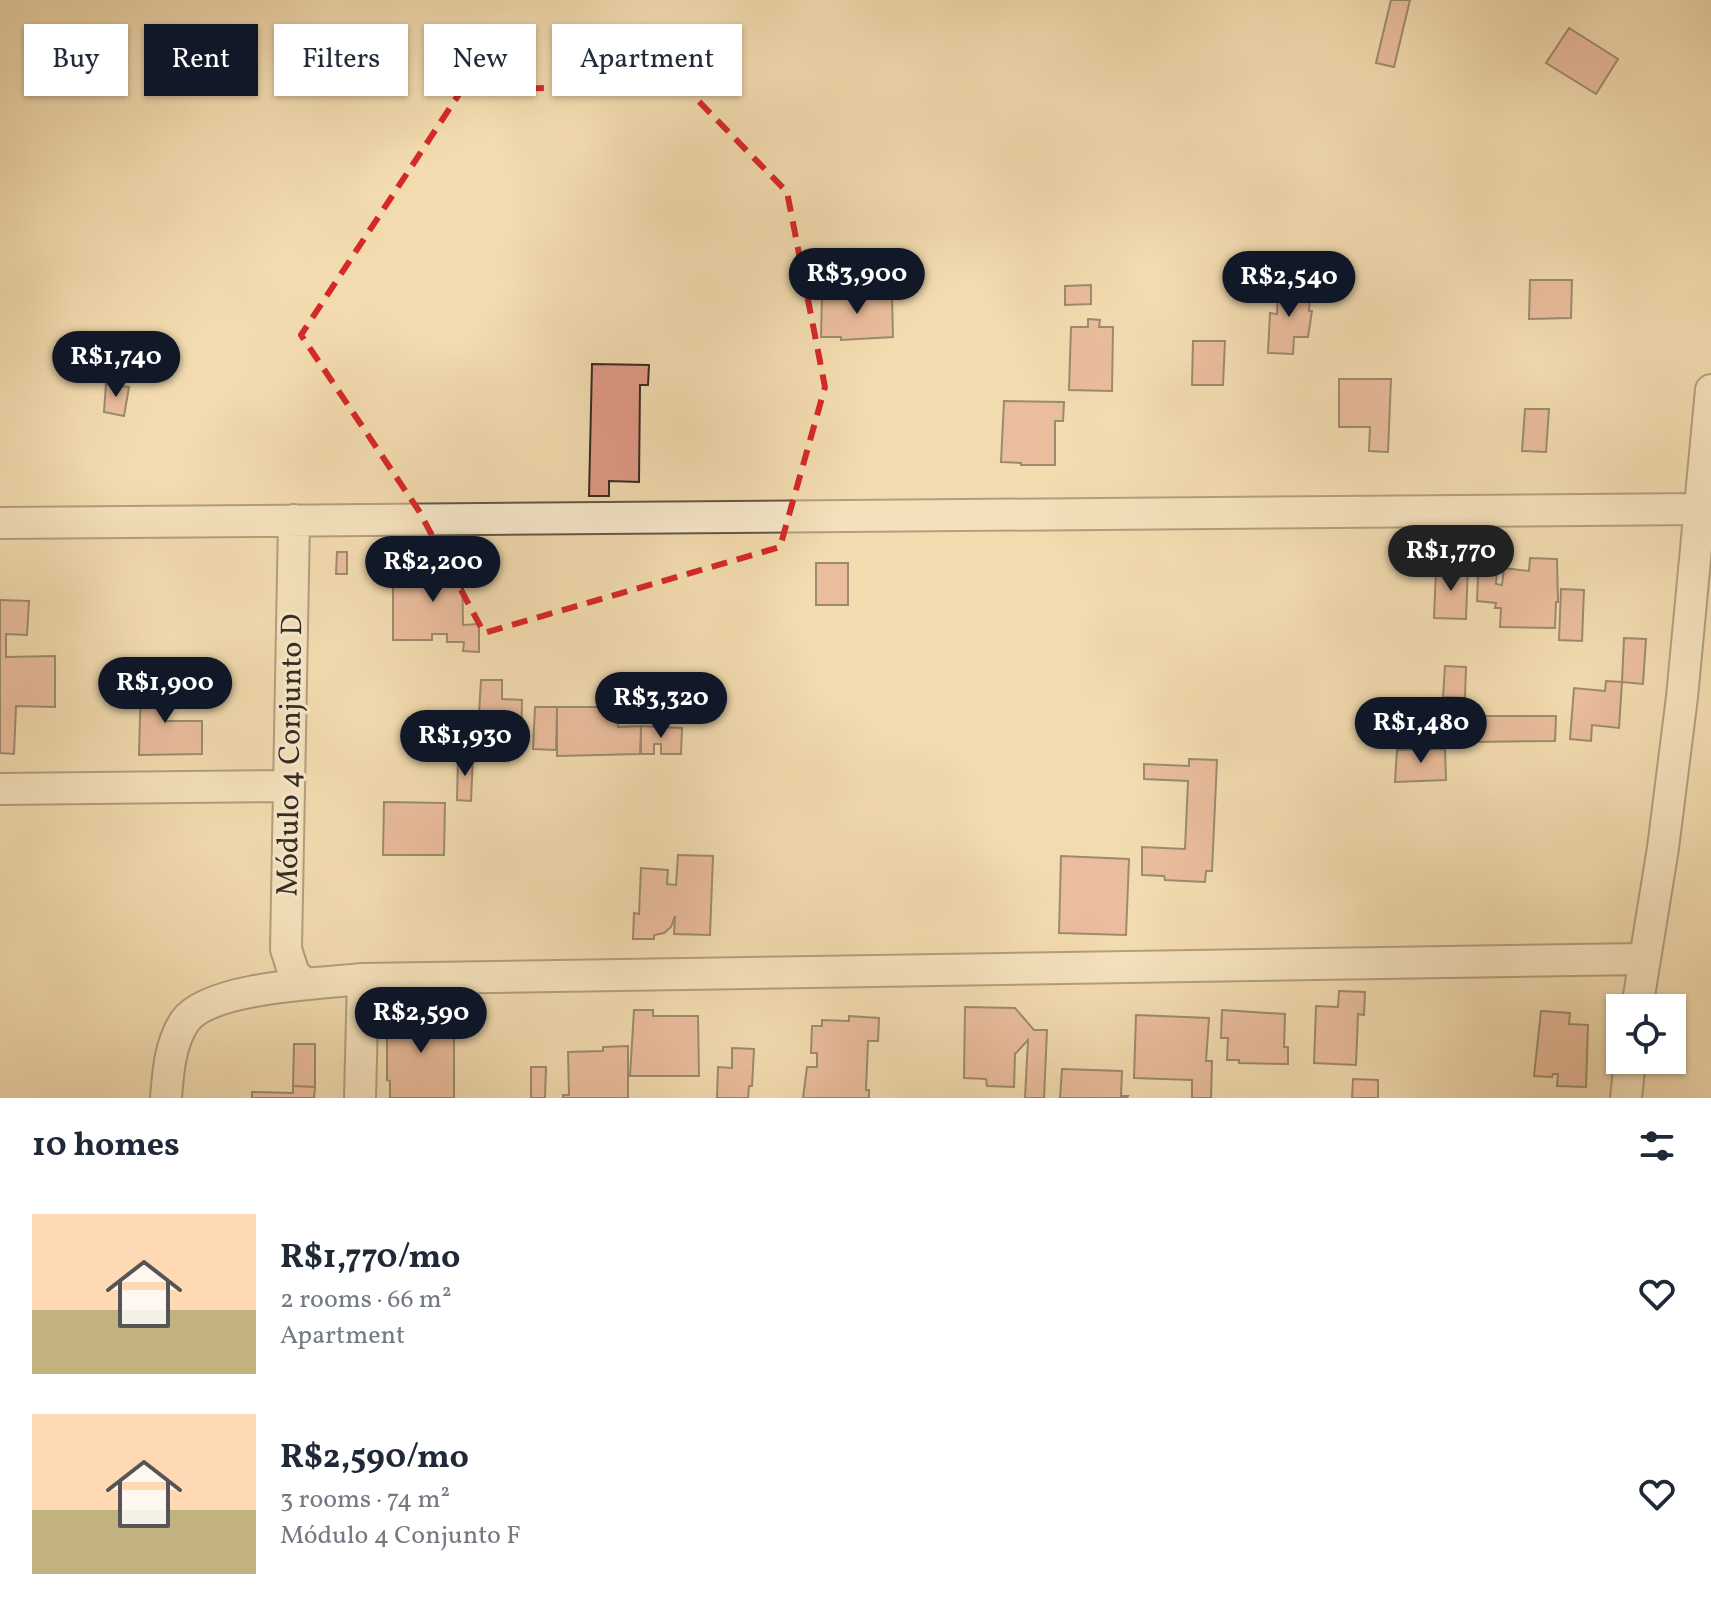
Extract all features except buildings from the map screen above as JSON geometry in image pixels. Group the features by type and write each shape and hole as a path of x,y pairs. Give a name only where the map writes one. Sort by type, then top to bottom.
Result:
{"street":[{"path":"1639,994 1663,848 1680,712 1711,390"},
{"path":"0,523 1699,509"},
{"name":"Módulo 4 Conjunto D","path":"294,520 286,949 294,974 305,983"},
{"path":"0,789 288,786"},
{"path":"166,1098 168,1066 177,1036 186,1019 197,1008 216,1000 305,983 363,979 1643,959"},
{"path":"360,1098 363,979"},
{"path":"1626,1098 1629,1074"}],"highlighted area":[{"path":"681,83 787,192 825,387 780,547 484,633 419,511 301,335 461,91"}]}
